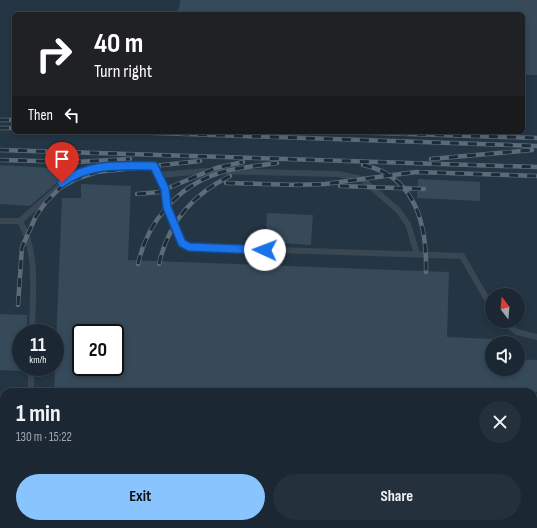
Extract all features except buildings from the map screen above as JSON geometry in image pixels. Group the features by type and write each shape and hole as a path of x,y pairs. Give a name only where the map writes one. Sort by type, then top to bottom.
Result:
{"lane":[{"path":"0,221 20,221 71,176 101,166 154,166 165,189 167,207 182,243 189,247 462,256 485,296"},
{"path":"158,175 207,171 338,174 362,179 398,210 408,224 416,254"},
{"path":"20,221 27,234 33,261 32,324"},
{"path":"512,328 517,332 537,337"},
{"path":"30,388 31,376"}],"railway":[{"path":"0,120 12,120"},
{"path":"0,128 12,128"},
{"path":"185,134 537,146"},
{"path":"409,134 537,138"},
{"path":"0,150 537,167"},
{"path":"431,159 532,150"},
{"path":"0,160 75,162 130,159"},
{"path":"18,305 22,247 36,216 46,202 60,188 76,179 97,172 200,161"},
{"path":"137,194 159,192 216,168 243,162"},
{"path":"138,264 142,249 157,220 166,208 190,187 204,179 226,171 277,163"},
{"path":"363,165 381,171 395,180 406,191 415,205 424,237 426,272"},
{"path":"294,185 325,184 416,172 537,176"},
{"path":"159,264 169,235 184,211 205,192 230,176"},
{"path":"226,183 300,185"},
{"path":"340,186 424,189"}],"route":[{"path":"62,183 71,176 101,166 154,166 165,189 167,207 182,243 189,247 265,250"}]}
